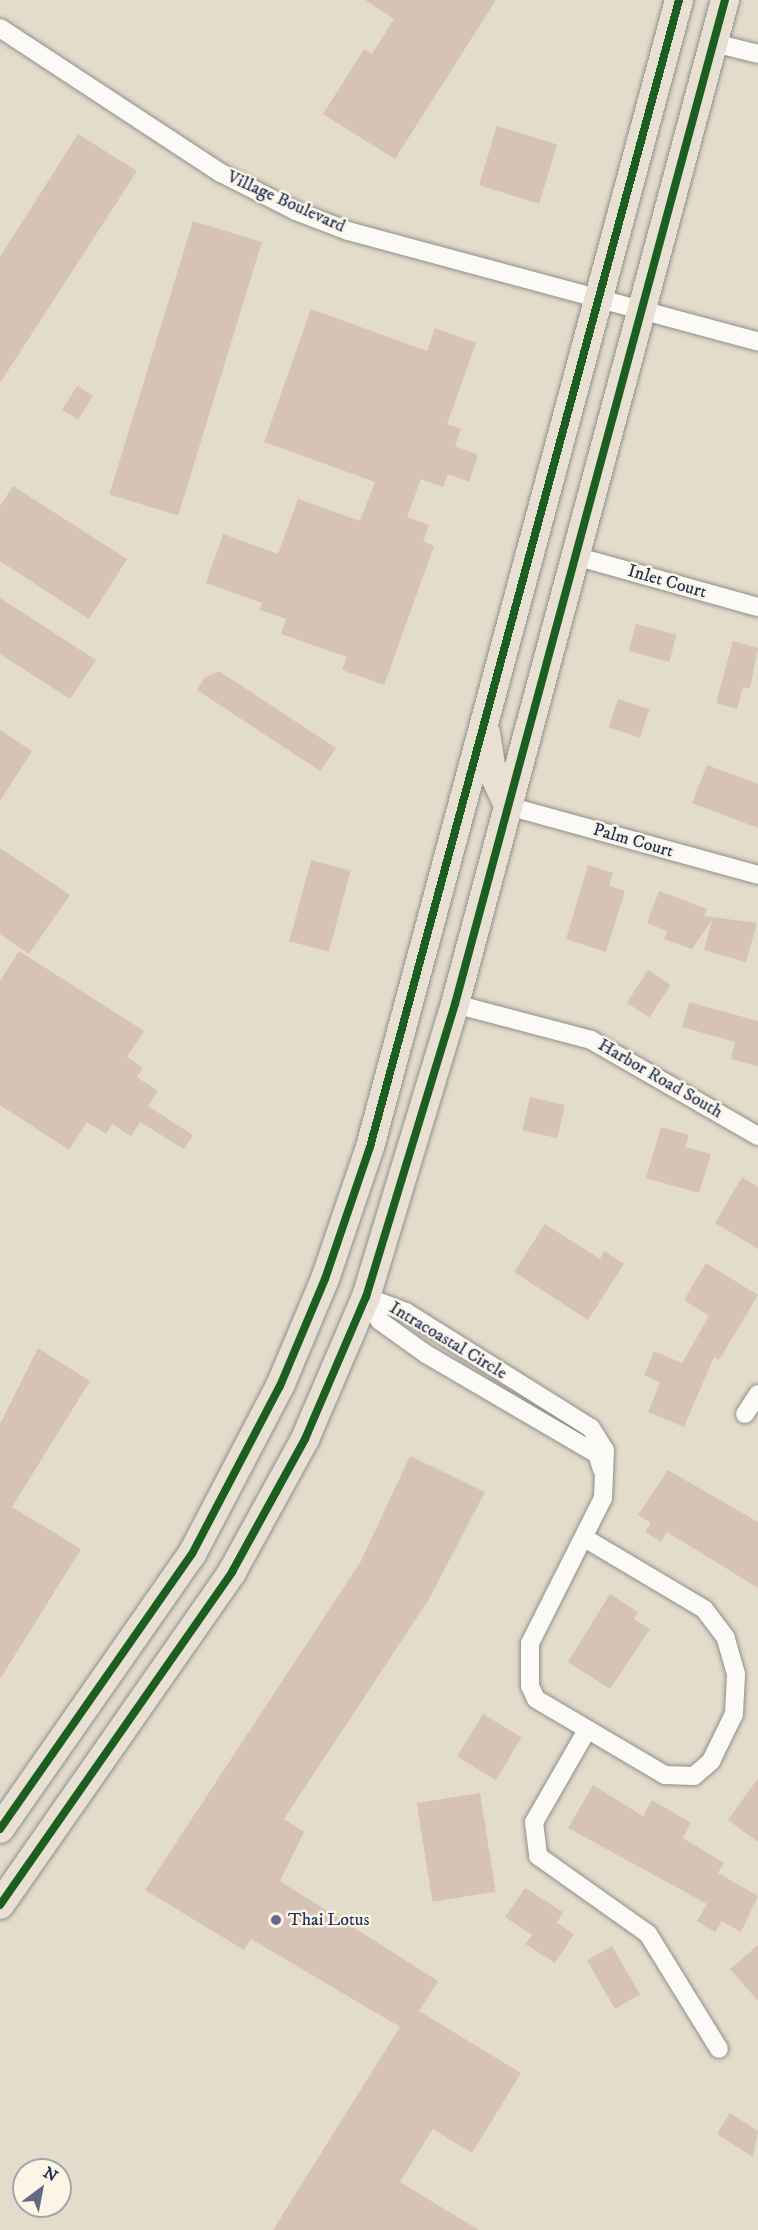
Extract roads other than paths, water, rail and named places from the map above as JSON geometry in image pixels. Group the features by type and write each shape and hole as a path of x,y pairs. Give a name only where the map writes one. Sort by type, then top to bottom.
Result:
{"main road":[{"path":"0,1829 166,1597 250,1448 307,1323 344,1228 465,798 679,0"},
{"path":"0,1905 161,1679 232,1572 329,1385 366,1297 455,1004 725,0"},
{"path":"485,722 492,771 508,806"},
{"path":"465,798 490,874"},
{"path":"344,1228 348,1278 366,1297"},
{"path":"307,1323 318,1337 329,1385"},
{"path":"161,1679 173,1628 166,1597"}],"street":[{"name":"Village Boulevard","path":"0,28 221,173 296,211 348,231 758,342"},
{"path":"714,43 758,54"},
{"name":"Inlet Court","path":"575,556 758,607"},
{"name":"Palm Court","path":"508,806 758,875"},
{"name":"Harbor Road South","path":"455,1004 591,1040 758,1136"},
{"name":"Intracoastal Circle","path":"366,1297 380,1321 597,1454 602,1469"},
{"name":"Intracoastal Circle","path":"366,1297 406,1312 591,1428 605,1450 602,1469 603,1498 586,1539 533,1635 526,1672 536,1699 664,1775 694,1776 711,1761 734,1714 736,1674 726,1638 704,1609 586,1539"},
{"path":"745,1414 758,1394"},
{"path":"587,1730 534,1822 538,1857 648,1934 719,2049"}],"place":[{"name":"Thai Lotus","path":"276,1920"}]}
